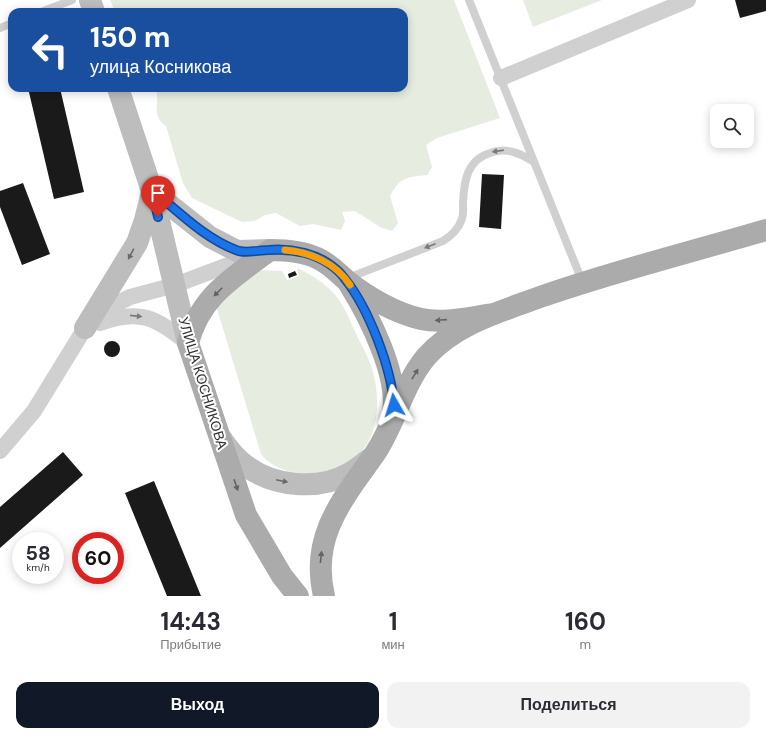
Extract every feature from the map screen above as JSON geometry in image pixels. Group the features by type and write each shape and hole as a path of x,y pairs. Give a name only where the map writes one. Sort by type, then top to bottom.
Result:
{"main road":[{"path":"324,596 320,580 321,562 323,544 329,525 350,486 372,458 386,436 400,402 417,371 436,347 470,325 494,314 582,282 766,230"},
{"path":"188,343 196,317 207,302 220,288 270,250 294,251 318,258 338,271 346,279 384,304 422,319 441,320 494,314"},
{"path":"346,279 369,320 390,375 394,405 392,422"},
{"name":"УЛИЦА КОСНИКОВА","path":"188,343 246,515 278,570 298,596"}],"street":[{"path":"501,78 688,0"},
{"name":"УЛИЦА КОСНИКОВА","path":"119,92 152,190 188,343"},
{"path":"0,451 34,411 137,243 146,220 152,190 210,237 237,251 270,250"},
{"path":"85,328 120,302 130,297 175,285 270,250"},
{"path":"85,328 120,316 136,315 162,324 188,343"},
{"path":"218,435 232,453 245,466 276,480 297,484 319,484 336,479 350,473 372,458"}],"lane":[{"path":"51,8 72,0"},
{"path":"469,0 582,282"},
{"path":"346,279 443,241 455,232 462,219 467,172 475,160 481,156 495,151 511,151 534,162"}],"shaded area":[{"path":"110,0 454,0 500,118 437,138 426,145 432,167 427,175 414,176 405,179 397,185 390,196 398,223 392,231 380,227 355,211 342,212 345,221 341,230 313,224 300,226 276,213 265,215 255,221 242,222 192,198 183,183 166,126 161,122 157,114 157,92 408,92 408,8 113,8"},
{"path":"523,0 602,0 533,27"},
{"path":"297,268 323,283 339,300 348,315 368,358 376,389 377,413 375,424 366,446 349,464 340,470 331,473 290,472 277,467 265,459 261,454 215,302 260,270 282,271 287,280 299,276"}],"building":[{"path":"735,0 766,0 766,11 740,18"},
{"path":"29,92 61,92 84,192 54,199"},
{"path":"482,174 504,175 501,229 479,227"},
{"path":"23,183 50,254 22,265 0,207 0,191"},
{"path":"295,271 297,275 289,278 288,274"},
{"path":"112,341 119,346 120,349 115,356 112,357 105,352 104,349 109,342"},
{"path":"63,452 83,475 18,532 12,532 12,537 0,548 0,507"},
{"path":"154,481 201,596 167,596 125,493"}],"slow traffic":[{"path":"285,250 306,253 318,258 338,271 350,285"}],"route":[{"path":"158,217 152,190 210,237 237,251 270,250 306,253 327,263 338,271 346,279 369,320 390,375 394,405"}]}
